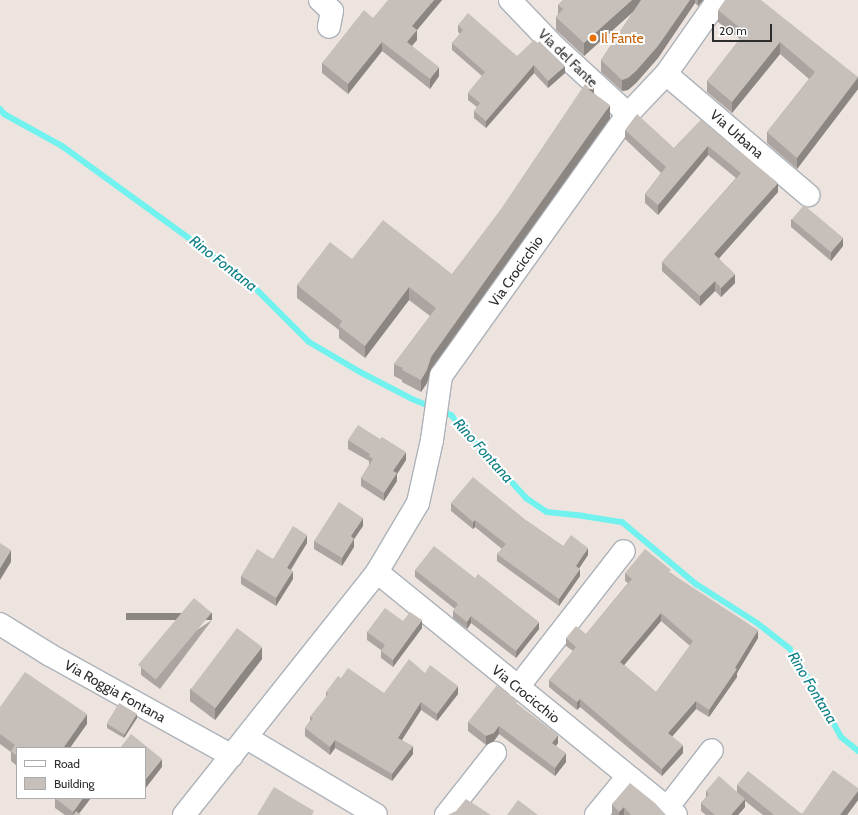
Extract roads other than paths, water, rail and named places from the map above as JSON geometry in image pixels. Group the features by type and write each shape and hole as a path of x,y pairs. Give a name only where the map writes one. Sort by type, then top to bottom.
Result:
{"street":[{"path":"320,0 332,11 328,27"},
{"name":"Via del Fante","path":"510,0 554,46 628,114"},
{"name":"Via Crocicchio","path":"184,815 247,738 377,572 418,503 432,440 441,376 628,114 666,74 718,0"},
{"name":"Via Urbana","path":"666,74 808,195"},
{"path":"518,687 624,551"},
{"name":"Via Crocicchio","path":"377,572 671,811"},
{"name":"Via Roggia Fontana","path":"0,624 50,655 232,756"},
{"path":"247,738 376,815"},
{"path":"671,811 712,750"},
{"path":"446,815 494,754"},
{"path":"596,815 628,776"}],"waterway":[{"name":"Rino Fontana","path":"0,109 4,114 62,146 248,281 309,342 360,372 412,399 451,415 526,498 547,512 622,522 696,584 757,623 790,649 813,686 841,737 858,751"}],"place":[{"name":"Il Fante","path":"593,38"}]}
